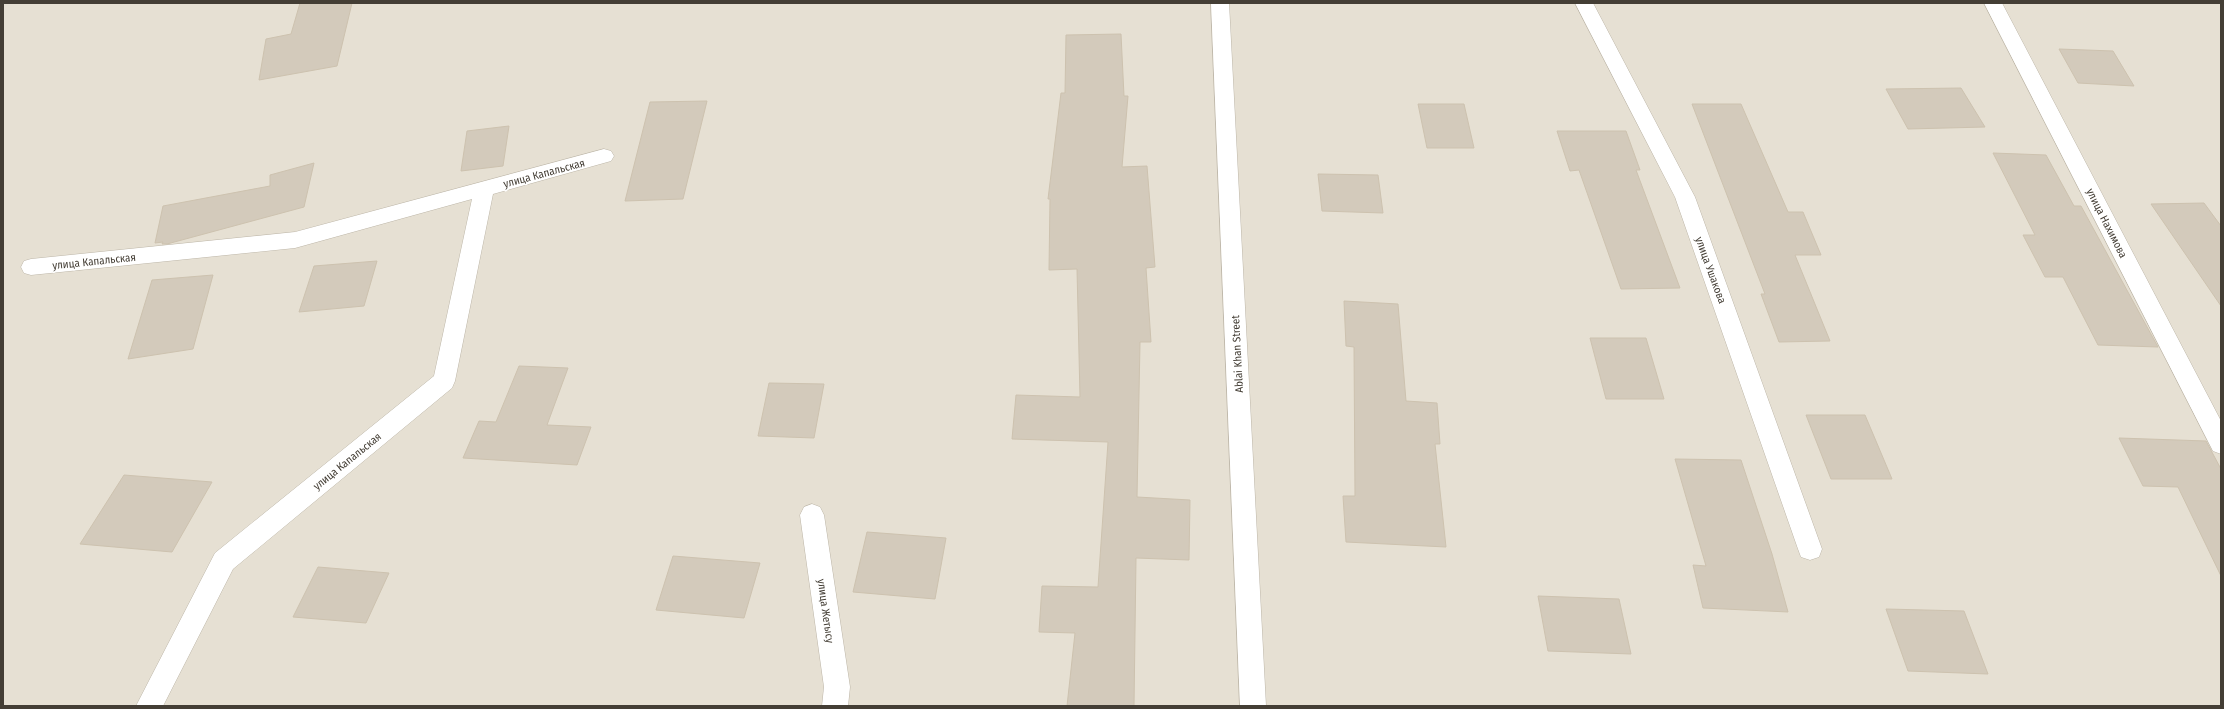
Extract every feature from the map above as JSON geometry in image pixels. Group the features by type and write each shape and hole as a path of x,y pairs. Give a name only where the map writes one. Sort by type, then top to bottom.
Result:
{"street":[{"name":"Ablai Khan Street","path":"1220,3 1254,706"},
{"name":"улица Ушакова","path":"1584,3 1685,197 1810,549"},
{"name":"улица Нахимова","path":"1993,3 2221,444"},
{"name":"улица Капальская","path":"31,267 296,240 604,156"},
{"name":"улица Капальская","path":"149,706 224,561 444,381 484,189"},
{"name":"улица Жетысу","path":"812,515 837,687 835,706"}],"shaded area":[{"path":"3,3 2221,3 2221,706 3,706"}],"building":[{"path":"300,3 352,3 337,66 259,80 266,39 291,34"},
{"path":"1121,34 1124,96 1128,96 1122,167 1147,166 1155,267 1146,268 1151,342 1140,342 1137,497 1190,500 1189,560 1136,558 1134,706 1067,706 1075,633 1039,632 1042,586 1098,587 1108,442 1012,439 1016,395 1080,397 1077,269 1049,270 1050,199 1048,199 1061,93 1065,93 1066,35"},
{"path":"2059,49 2113,51 2134,86 2078,83"},
{"path":"1961,88 1985,127 1908,129 1886,89"},
{"path":"707,101 683,199 625,201 650,102"},
{"path":"1418,104 1464,104 1474,148 1427,148"},
{"path":"1692,104 1741,104 1788,212 1803,212 1821,255 1795,255 1830,341 1779,342 1761,294 1765,294"},
{"path":"509,126 503,166 461,171 467,131"},
{"path":"1557,131 1626,131 1640,170 1636,170 1680,288 1621,289 1579,170 1570,171"},
{"path":"1993,153 2046,155 2074,206 2081,206 2158,347 2098,345 2063,277 2045,277 2023,235 2035,235"},
{"path":"314,163 304,207 167,244 162,244 163,242 155,243 163,206 270,186 270,175"},
{"path":"1318,174 1378,175 1383,213 1322,211"},
{"path":"2204,203 2221,226 2221,306 2151,204"},
{"path":"377,261 364,306 299,312 314,266"},
{"path":"213,275 193,349 128,359 152,280"},
{"path":"1344,301 1398,304 1406,401 1437,403 1440,444 1435,444 1446,547 1346,542 1343,496 1355,496 1354,347 1346,346"},
{"path":"1590,338 1646,338 1664,399 1606,399"},
{"path":"519,366 568,368 547,425 591,427 577,465 463,458 479,421 496,422"},
{"path":"769,383 824,384 814,438 758,436"},
{"path":"1806,415 1865,415 1892,479 1831,479"},
{"path":"2119,438 2206,441 2221,469 2221,576 2178,487 2143,486"},
{"path":"1675,459 1741,460 1772,554 1788,612 1703,608 1693,565 1706,566"},
{"path":"124,475 212,482 172,552 80,544"},
{"path":"867,532 946,538 935,599 853,592"},
{"path":"673,556 760,563 744,618 656,610"},
{"path":"318,567 389,573 366,623 293,617"},
{"path":"1538,596 1619,599 1631,654 1548,651"},
{"path":"1886,609 1964,611 1988,674 1908,671"}]}
